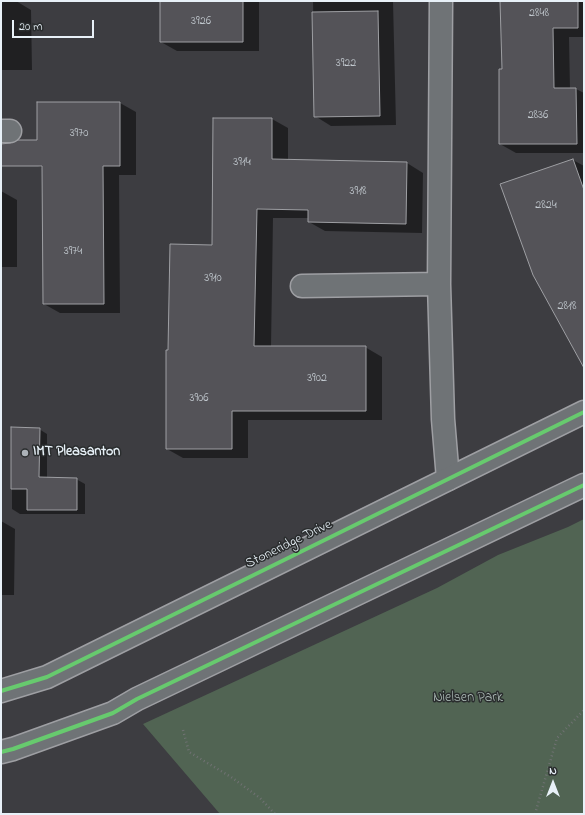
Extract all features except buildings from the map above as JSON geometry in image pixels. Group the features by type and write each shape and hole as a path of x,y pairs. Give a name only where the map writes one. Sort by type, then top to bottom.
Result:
{"main road":[{"path":"441,1 439,284 444,419 448,479"},
{"path":"302,286 439,284"},
{"name":"Stoneridge Drive","path":"1,690 47,677 584,412"},
{"path":"1,752 113,713 144,696 584,484"}],"path":[{"path":"535,814 557,738 584,710"},
{"path":"183,730 189,752 230,777 260,798 275,814"}],"green space":[{"name":"Nielsen Park","path":"584,519 584,814 220,814 143,724 437,588 498,555 568,527"}],"cycle path":[{"path":"1,691 47,677 584,412"},
{"path":"1,752 113,713 137,699 584,485"}],"place":[{"name":"IMT Pleasanton","path":"25,453"}]}
